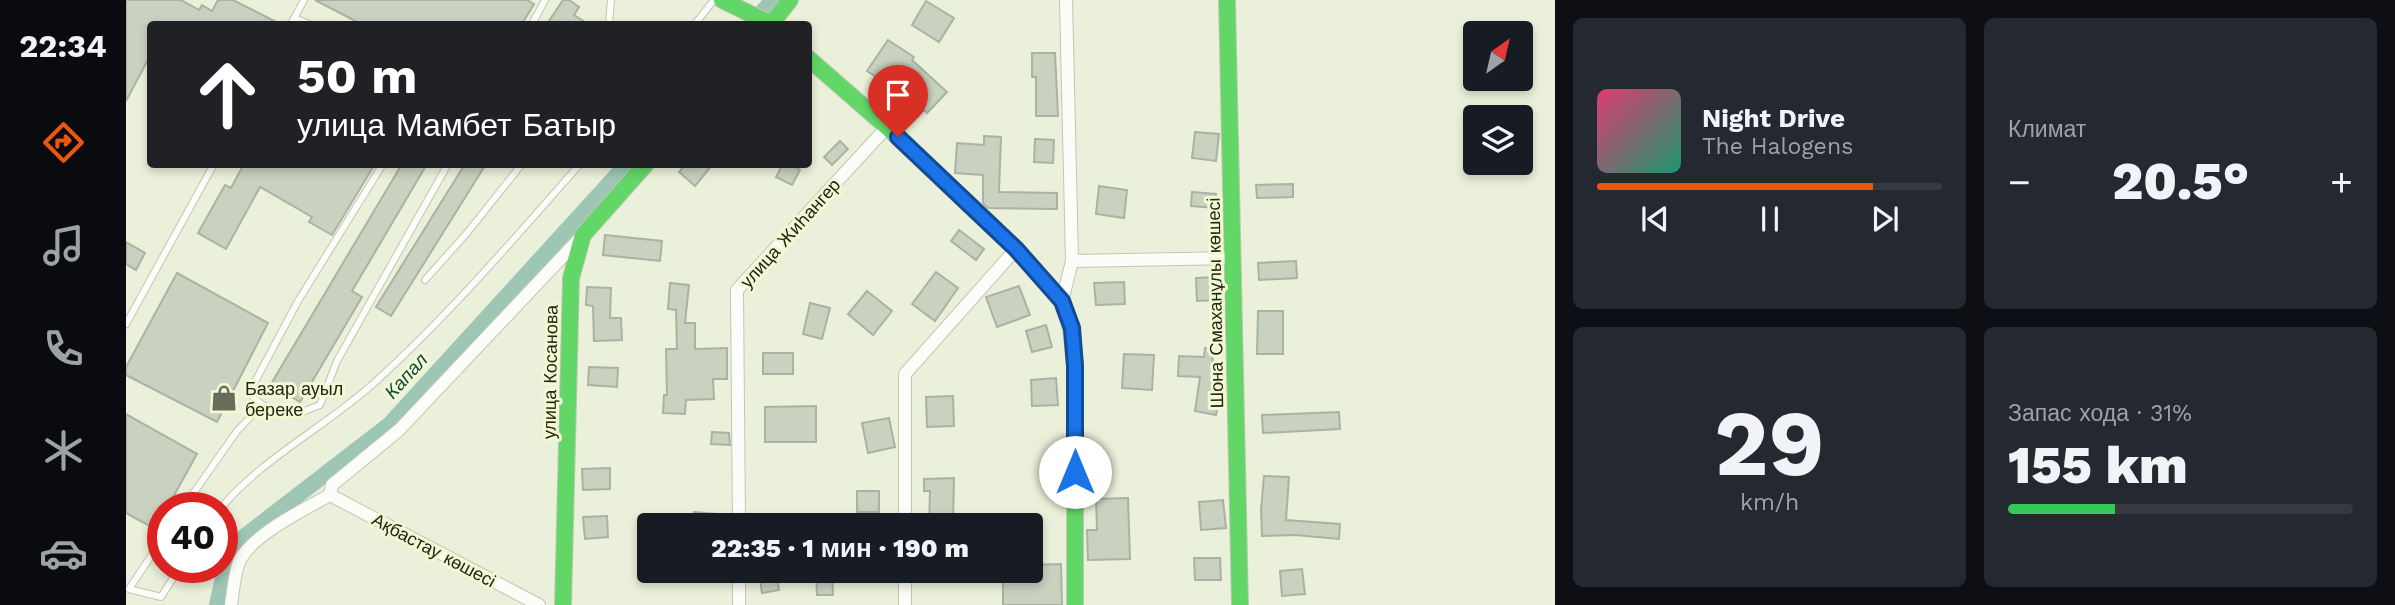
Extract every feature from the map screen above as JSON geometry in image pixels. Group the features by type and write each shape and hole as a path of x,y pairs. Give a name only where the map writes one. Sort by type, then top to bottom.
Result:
{"street":[{"path":"722,0 765,21"},
{"path":"773,21 790,0"},
{"path":"1062,301 1072,261 1066,0"},
{"name":"Шона Смаханұлы көшесі","path":"1227,0 1240,605"},
{"path":"812,61 887,127 1016,249 1062,301 1072,328 1075,366 1075,605"},
{"name":"улица Жиhангер","path":"738,513 737,290 887,127"},
{"name":"улица Косанова","path":"563,605 571,278 583,235 642,168"},
{"path":"231,605 239,561 259,539 274,527 330,495 332,485 399,430 583,235"},
{"path":"905,513 905,373 1016,249"},
{"path":"1072,261 1234,258"},
{"name":"Ақбастау көшесі","path":"330,495 540,605"},
{"path":"739,583 739,605"},
{"path":"905,583 905,605"}],"lane":[{"path":"293,21 304,0"},
{"path":"534,21 545,0"},
{"path":"609,21 611,0"},
{"path":"697,21 714,0"},
{"path":"126,324 212,168"},
{"path":"381,168 298,301 248,393 262,405 293,415 320,405 337,361 446,168"},
{"path":"425,279 467,233 519,168"},
{"path":"234,492 374,383 463,293 576,168"},
{"path":"194,492 237,431 262,405"},
{"path":"147,561 127,590 160,601 171,583"}],"building":[{"path":"126,0 181,0 199,10 202,5 212,11 218,0 233,0 274,21 147,21 147,62 126,101"},
{"path":"315,0 527,0 534,4 524,21 355,21"},
{"path":"563,0 569,0 579,7 574,15 583,21 549,21"},
{"path":"926,1 954,18 939,42 912,25"},
{"path":"888,40 914,57 912,60 947,92 927,113 924,110 905,129 885,111 902,94 867,71"},
{"path":"1032,53 1055,53 1058,116 1036,116 1036,77 1032,77"},
{"path":"1195,132 1219,134 1216,161 1192,158"},
{"path":"984,136 1001,137 999,192 1057,193 1057,209 988,208 983,203 983,175 955,173 957,143 984,145"},
{"path":"1035,139 1054,140 1053,163 1034,162"},
{"path":"840,141 848,149 832,165 824,157"},
{"path":"242,168 373,168 332,235 309,222 312,217 260,187 226,249 198,233 225,185 231,188"},
{"path":"400,168 425,168 352,291 362,297 300,402 271,384"},
{"path":"463,168 484,168 391,316 376,307"},
{"path":"682,168 710,168 695,186 679,172"},
{"path":"781,168 800,170 792,185 776,177"},
{"path":"1293,184 1293,197 1257,198 1256,185"},
{"path":"1099,186 1127,190 1124,218 1096,214"},
{"path":"1192,192 1216,194 1215,208 1191,206"},
{"path":"959,230 984,249 976,260 951,241"},
{"path":"605,235 662,241 660,261 603,255"},
{"path":"126,242 145,253 136,270 126,264"},
{"path":"1296,261 1297,278 1259,280 1258,263"},
{"path":"936,272 958,288 935,321 912,304"},
{"path":"177,273 268,323 217,422 126,375 126,367"},
{"path":"1217,277 1219,300 1197,301 1196,278"},
{"path":"1124,282 1125,304 1096,305 1094,283"},
{"path":"670,283 689,285 685,323 695,323 695,349 727,348 727,379 713,379 714,399 686,400 685,414 663,413 664,395 667,395 666,349 677,349 676,310 668,309"},
{"path":"1019,286 1030,315 997,327 986,297"},
{"path":"587,287 611,288 610,318 621,318 622,340 594,341 593,306 586,305"},
{"path":"867,291 892,311 873,335 848,314"},
{"path":"810,303 830,308 822,339 803,334"},
{"path":"1258,311 1283,311 1283,354 1257,354"},
{"path":"1046,325 1052,347 1032,352 1026,331"},
{"path":"1205,348 1213,349 1211,391 1220,393 1216,415 1195,411 1200,377 1178,376 1179,356 1204,357"},
{"path":"763,353 793,353 793,374 763,374"},
{"path":"1124,354 1154,355 1152,390 1122,388"},
{"path":"589,367 618,368 617,387 588,385"},
{"path":"1056,378 1058,405 1032,406 1031,380"},
{"path":"953,396 954,426 927,427 926,397"},
{"path":"816,406 816,442 765,442 765,407"},
{"path":"1339,412 1340,429 1263,433 1262,415"},
{"path":"126,414 197,454 176,492 147,492 147,525 126,513"},
{"path":"889,418 895,447 868,453 862,423"},
{"path":"712,432 729,433 730,445 711,444"},
{"path":"610,468 610,489 583,490 582,469"},
{"path":"1264,476 1289,477 1286,520 1340,524 1339,539 1295,535 1262,536"},
{"path":"954,478 953,513 929,513 930,491 924,491 924,479"},
{"path":"857,491 879,491 879,512 857,512"},
{"path":"1128,498 1130,559 1088,560 1087,530 1097,530 1096,499"},
{"path":"1223,500 1226,528 1201,530 1199,502"},
{"path":"607,516 608,537 585,539 583,517"},
{"path":"1194,558 1220,558 1221,580 1195,580"},
{"path":"1061,564 1062,605 1003,605 1003,583 1043,583 1043,565"},
{"path":"1302,569 1305,594 1282,596 1280,571"},
{"path":"760,583 778,583 779,590 762,593"},
{"path":"817,583 833,583 833,595 817,595"}],"waterway":[{"name":"Капал","path":"754,21 773,0"},
{"name":"Капал","path":"217,605 226,564 245,536 390,424 623,168"}],"traffic: fast":[{"path":"722,0 765,21"},
{"path":"773,21 790,0"},
{"path":"1227,0 1240,605"},
{"path":"812,61 887,127 1016,249 1062,301 1071,328 1075,366 1075,605"},
{"path":"563,605 571,278 583,235 642,168"}],"place":[{"name":"Базар ауыл береке","path":"224,398"}],"route":[{"path":"898,137 1016,249 1062,301 1072,328 1075,366 1075,472"}]}
